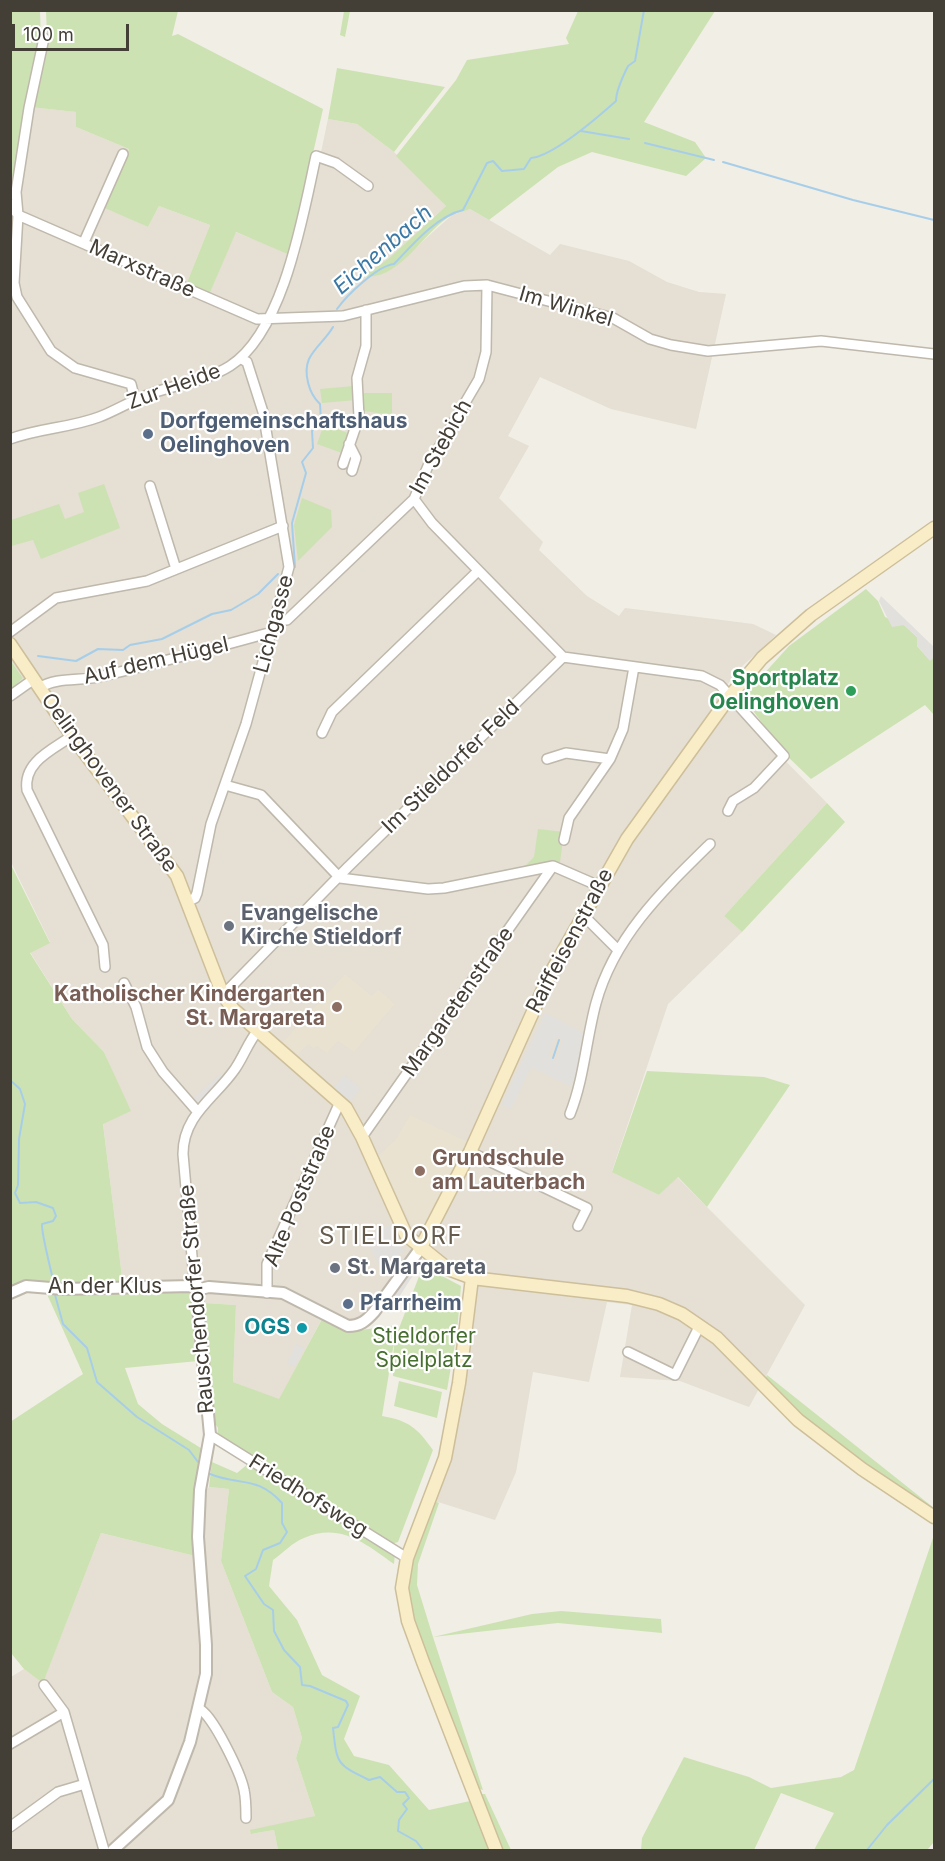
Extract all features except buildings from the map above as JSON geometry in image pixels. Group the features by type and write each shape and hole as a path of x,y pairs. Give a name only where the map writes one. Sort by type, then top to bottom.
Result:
{"main road":[{"name":"Raiffeisenstraße","path":"420,1249 470,1152 530,1015 583,915 627,839 730,696 762,658 811,615 934,528"},
{"name":"Oelinghovener Straße","path":"10,644 72,736 160,850 177,876 223,995 234,1009 340,1102 362,1137 398,1222 406,1235 420,1249 448,1269 472,1278 627,1296 659,1304 700,1325 731,1351 798,1420 862,1469 934,1517"},
{"path":"472,1278 460,1374 445,1458 407,1558 402,1578 403,1603 452,1742 496,1851"}],"street":[{"path":"44,38 27,117 16,192 18,215 14,283 18,297 51,351 75,368 131,384 135,400"},
{"path":"84,242 123,154"},
{"name":"Zur Heide","path":"10,439 99,417 135,400 193,382 227,368 240,358 267,321 292,264 316,156 336,163 368,186"},
{"path":"10,204 18,215"},
{"name":"Marxstraße","path":"18,215 75,241 84,242 242,314 267,321"},
{"name":"Im Winkel","path":"267,321 343,316 464,286 487,285 614,318 650,339 708,351 821,342 934,354"},
{"name":"Im Stebich","path":"276,620 287,620 414,499 422,479 479,379 483,366 487,285"},
{"path":"10,307 18,297"},
{"path":"343,464 359,417 357,378 366,346 366,310"},
{"name":"Lichgasse","path":"188,901 195,898 197,893 211,824 246,724 290,567 263,412 247,362 240,358"},
{"path":"349,444 356,458 356,467 352,471"},
{"path":"150,486 176,569"},
{"path":"414,499 432,523 563,657 713,679 784,756 754,788 733,801 728,811"},
{"path":"10,632 56,598 147,581 283,526"},
{"path":"322,733 332,712 478,571"},
{"name":"Auf dem Hügel","path":"10,696 37,683 91,679 134,670 272,632"},
{"name":"Im Stieldorfer Feld","path":"223,995 563,657"},
{"path":"564,840 569,818 610,759 624,729 634,667"},
{"path":"72,736 32,764 25,781 30,798 104,945 105,967"},
{"path":"547,759 566,753 610,759"},
{"path":"225,785 261,795 340,878 428,889 444,888 553,866 599,886"},
{"path":"570,1114 580,1090 589,1030 597,1000 618,950 645,911 710,844"},
{"name":"Margaretenstraße","path":"362,1137 553,866"},
{"path":"583,915 618,950"},
{"path":"124,983 136,1007 147,1047 163,1071 197,1111"},
{"name":"Rauschendorfer Straße","path":"113,1851 168,1800 184,1763 199,1709 207,1664 198,1537 200,1490 210,1435 197,1296 200,1289 194,1279 183,1154 185,1134 197,1111 237,1067 248,1043 259,1029"},
{"name":"Alte Poststraße","path":"267,1293 267,1264 340,1102"},
{"path":"470,1152 586,1208 578,1226"},
{"name":"An der Klus","path":"10,1293 27,1286 63,1289 190,1286 200,1289 209,1287 294,1296 348,1326 355,1326 365,1322 379,1306 420,1249"},
{"path":"628,1352 675,1375 700,1325"},
{"name":"Friedhofsweg","path":"210,1435 407,1558"},
{"path":"44,1685 64,1712 104,1851"},
{"path":"199,1709 209,1716 235,1766 244,1788 246,1818"},
{"path":"10,1744 64,1712"},
{"path":"10,1827 58,1792 85,1784"}],"shaded area":[{"path":"30,107 77,112 76,127 129,149 105,207 148,227 159,206 210,225 186,285 209,295 235,232 299,257 328,119 357,124 394,152 446,206 388,259 363,276 394,267 452,215 470,209 550,255 560,244 629,261 667,282 699,292 726,294 696,429 611,409 540,377 508,436 529,446 499,498 543,542 539,550 587,596 619,616 625,608 753,624 776,635 735,673 719,698 739,714 827,803 724,916 742,932 668,1004 612,1171 659,1195 677,1177 805,1305 749,1407 680,1381 620,1377 632,1305 607,1302 589,1382 533,1372 516,1472 495,1520 435,1501 447,1471 480,1275 448,1262 420,1239 372,1311 360,1319 347,1321 327,1309 279,1400 233,1382 236,1305 204,1303 204,1287 123,1285 103,1123 130,1111 104,1052 72,1019 30,952 50,942 11,862 11,690 23,678 10,660 10,197 20,197"},
{"path":"881,596 934,647 934,657 930,661 917,646 917,637 904,625 892,627 879,601"},
{"path":"345,974 372,996 378,989 395,1004 354,1052 338,1041 327,1053 317,1046 314,1049 308,1044 298,1055 282,1043"},
{"path":"545,1013 583,1033 575,1078 570,1086 531,1067 511,1109 502,1104","holes":["556,1037 562,1040 557,1060 548,1056"]},
{"path":"220,1074 224,1078 199,1103 194,1098"},
{"path":"344,1075 360,1088 351,1101 334,1088"},
{"name":"Grundschule am Lauterbach","path":"410,1115 468,1142 434,1209 425,1223 419,1227 411,1225 378,1156 396,1139"},
{"path":"390,1225 404,1252 380,1266 364,1235"},
{"path":"412,1266 417,1269 394,1305 389,1301"},
{"path":"296,1344 304,1348 295,1367 287,1363"},
{"path":"209,1487 229,1489 221,1561 272,1692 293,1707 302,1738 296,1758 315,1816 251,1834 274,1830 278,1850 11,1850 11,1677 24,1669 43,1682 101,1533 195,1556 204,1494"}],"green space":[{"path":"10,11 40,11 41,39 14,192 11,194"},
{"path":"46,11 178,11 172,36 178,34 323,109 290,255 236,232 209,295 186,285 210,225 159,206 148,227 105,208 129,149 76,127 76,112 30,107 47,35"},
{"path":"344,11 350,11 345,37 340,35"},
{"path":"578,11 715,11 644,122 695,142 706,158 686,176 592,152 558,167 489,220 470,209 452,215 388,272 375,276 362,276 388,259 446,206 396,156 456,80 467,60 569,44 566,38"},
{"path":"337,68 445,87 394,152 357,124 328,119"},
{"path":"354,386 356,400 322,403 320,389"},
{"path":"363,393 392,393 392,415 364,411"},
{"path":"324,424 350,434 342,453 317,444"},
{"path":"104,484 120,528 41,559 33,540 11,546 11,520 59,504 65,519 84,512 78,493"},
{"path":"302,498 331,510 332,527 298,561 294,525"},
{"path":"866,589 878,601 885,617 904,625 917,637 917,646 930,660 934,657 934,715 925,705 811,779 785,754 743,697 789,646"},
{"path":"10,660 23,678 11,690 10,690"},
{"path":"827,803 845,822 742,932 724,916"},
{"path":"538,829 564,832 560,862 525,866 534,857"},
{"path":"10,863 50,943 30,953 72,1019 104,1052 131,1111 103,1124 123,1285 11,1289"},
{"path":"647,1071 764,1077 790,1085 707,1207 678,1177 659,1195 612,1172"},
{"name":"Stieldorfer Spielplatz","path":"423,1266 461,1286 457,1332 447,1390 393,1376 394,1342 382,1416 400,1420 412,1427 433,1450 398,1542 391,1544 298,1488 253,1456 217,1437 218,1428 213,1421 204,1303 236,1305 233,1382 279,1399 322,1319 347,1332 397,1325 396,1336"},
{"path":"186,1289 193,1294 198,1361 125,1368 138,1404 162,1424 204,1450 194,1503 195,1556 101,1533 43,1683 24,1669 11,1653 10,1422 83,1374 46,1292"},
{"path":"767,1375 934,1509 891,1484 820,1434 779,1398 764,1381"},
{"path":"399,1381 442,1392 437,1418 394,1406"},
{"path":"212,1462 237,1473 249,1463 395,1554 394,1564 352,1538 329,1532 317,1534 296,1542 273,1560 269,1586 297,1620 322,1675 360,1696 344,1739 354,1756 389,1765 429,1810 470,1801 492,1850 278,1850 274,1830 251,1834 250,1830 315,1816 296,1758 302,1738 293,1707 272,1692 221,1561 229,1489 209,1487"},
{"path":"435,1501 439,1503 418,1564 417,1585 483,1790 472,1786 410,1614 407,1571"},
{"path":"934,1535 934,1842 927,1850 814,1850 834,1813 781,1793 754,1850 641,1850 642,1838 684,1757 749,1777 771,1788 841,1777 854,1770"},
{"path":"561,1611 661,1619 662,1633 558,1623 433,1637 532,1614"},
{"path":"480,1794 485,1794 511,1850 503,1850"}],"waterway":[{"name":"Eichenbach","path":"337,309 363,282 379,270 394,264 435,224 463,210 487,163 493,161 502,171 524,169 531,158 540,156 563,143 616,101 626,69 635,61 644,10"},
{"path":"581,131 629,139"},
{"path":"645,143 714,160"},
{"path":"723,162 853,200 934,220"},
{"name":"Eichenbach","path":"295,567 292,523 306,473 302,462 313,448 312,431 321,421 320,404 308,383 307,365 311,355 333,327"},
{"name":"Eichenbach","path":"38,656 76,661 98,649 123,650 130,645 162,639 212,614 231,610 258,594 278,574"},
{"path":"10,1020 10,1029"},
{"path":"553,1058 559,1040"},
{"path":"10,1080 20,1089 25,1104 19,1139 18,1185 15,1193 20,1203 36,1202 53,1208 56,1216 53,1221 42,1224 42,1229 54,1285"},
{"path":"54,1291 63,1324 87,1348 97,1382 137,1417 189,1450 198,1462"},
{"path":"210,1474 264,1488 282,1503 282,1523 287,1532 280,1543 263,1550 256,1569 245,1576 264,1604 273,1610 274,1631 284,1650 300,1667 302,1685 346,1701 348,1705 338,1727 333,1728 340,1762 369,1780 380,1777 397,1792 405,1792 409,1798 403,1804 407,1809 399,1820 398,1831 416,1841 423,1850"},
{"path":"867,1850 887,1825 934,1779"}],"place":[{"name":"Dorfgemeinschaftshaus Oelinghoven","path":"148,434"},
{"name":"Sportplatz Oelinghoven","path":"851,691"},
{"name":"Evangelische Kirche Stieldorf","path":"229,926"},
{"name":"Katholischer Kindergarten St. Margareta","path":"337,1007"},
{"name":"Grundschule am Lauterbach","path":"420,1171"},
{"name":"St. Margareta","path":"335,1268"},
{"name":"Pfarrheim","path":"348,1304"},
{"name":"OGS","path":"302,1328"}],"district":[{"name":"STIELDORF","path":"391,1237"}]}
